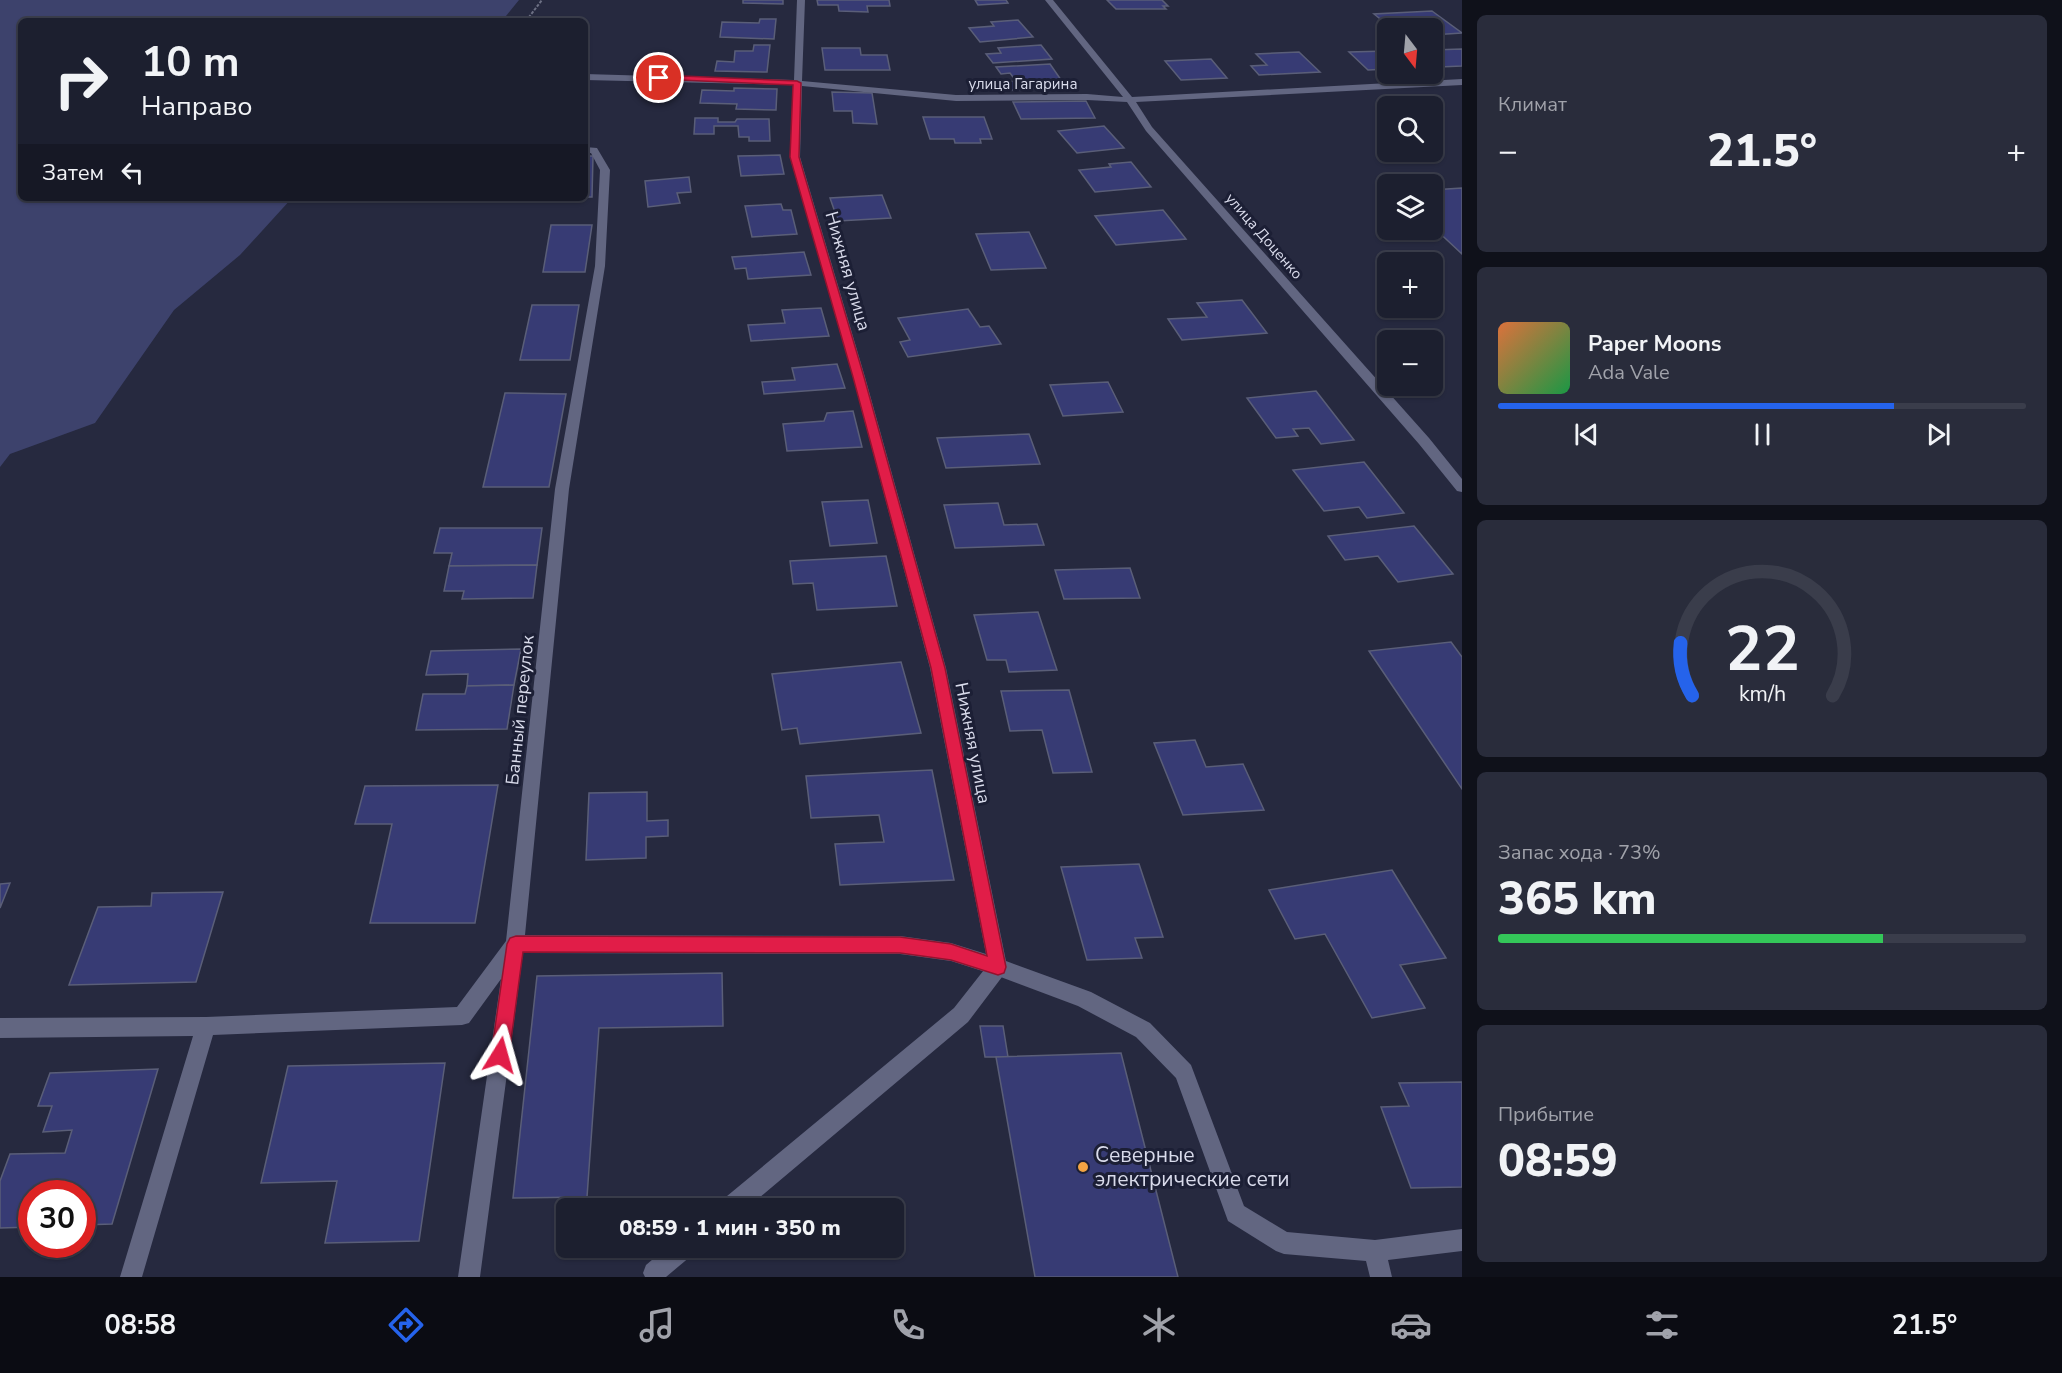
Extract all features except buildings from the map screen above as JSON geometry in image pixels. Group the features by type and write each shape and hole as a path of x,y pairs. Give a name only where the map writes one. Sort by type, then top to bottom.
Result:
{"street":[{"name":"Нижняя улица","path":"801,0 795,157 859,377 938,668 998,967"},
{"name":"улица Доценко","path":"1049,0 1130,100 1149,129 1424,441 1462,488"},
{"name":"улица Гагарина","path":"588,77 797,83 956,98 1087,97 1130,100 1462,82"},
{"name":"Банный переулок","path":"469,1277 516,944 561,489 600,266 605,170 590,150"},
{"path":"0,1028 206,1026 462,1016 516,944 900,945 951,952 1084,999 1143,1030 1184,1072 1236,1213 1284,1243 1375,1251 1462,1240"},
{"path":"742,1198 961,1015 998,967"},
{"path":"131,1277 206,1026"},
{"path":"1375,1251 1381,1277"},
{"path":"654,1273 671,1258"}],"path":[{"path":"528,18 542,0"}],"shaded area":[{"path":"0,0 519,0 504,18 18,18 18,201 289,201 240,255 174,310 95,423 10,454 0,467"}],"place":[{"name":"Северные электрические сети","path":"1083,1167"}],"route":[{"path":"500,1055 516,944 900,945 951,952 998,967 938,668 859,377 795,157 797,83 659,78"}]}
